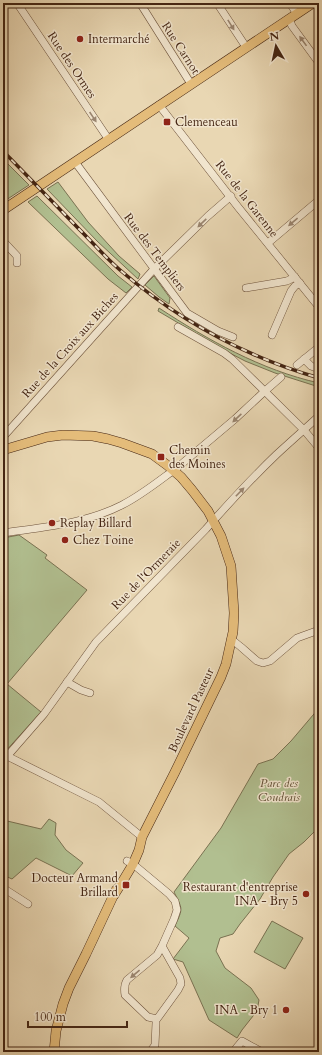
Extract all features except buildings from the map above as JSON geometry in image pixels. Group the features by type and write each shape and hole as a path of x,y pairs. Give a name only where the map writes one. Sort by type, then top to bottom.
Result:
{"main road":[{"path":"3,210 313,3"},
{"name":"Boulevard Pasteur","path":"3,450 47,437 79,435 108,439 152,454 171,473 192,490 208,511 211,523 225,547 231,566 234,613 226,664 175,772 142,837 139,850 130,863 124,879 114,895 69,988 56,1031 54,1052"}],"street":[{"name":"Rue des Ormes","path":"17,3 109,140"},
{"name":"Rue Carnot","path":"140,3 191,84"},
{"path":"217,3 246,47"},
{"path":"290,3 293,16 292,26 319,63"},
{"name":"Rue de la Garenne","path":"159,105 318,305"},
{"name":"Rue des Templiers","path":"75,162 187,313 218,331 233,337"},
{"name":"Rue de la Croix aux Biches","path":"3,437 154,269 208,216 231,196"},
{"path":"268,243 319,200"},
{"path":"3,241 17,256 17,263"},
{"path":"246,288 297,280 272,335"},
{"path":"178,327 232,359 265,390 304,430 319,448"},
{"path":"297,365 319,348"},
{"path":"304,359 311,366 319,369"},
{"path":"3,533 62,525 103,513 124,504 171,473 235,420 265,390 282,377"},
{"name":"Rue de l'Ormeraie","path":"5,758 44,714 96,642 276,454 319,416"},
{"path":"231,639 257,661 263,663 270,661 298,638 319,630"},
{"path":"67,682 90,693"},
{"path":"5,758 99,802 142,837"},
{"path":"130,863 169,894 175,901 176,910 174,919 157,955 127,980 124,990 125,995 148,1017 157,1019 181,984 180,978 162,946"},
{"path":"3,888 28,904"},
{"path":"150,1052 155,1045 156,1023"},
{"path":"233,1052 242,1041 262,1052"}],"green space":[{"path":"3,159 29,185 3,202"},
{"path":"58,182 88,222 119,256 140,274 138,279 97,241 47,189"},
{"path":"37,196 118,276 132,287 126,293 108,279 28,202"},
{"path":"154,276 170,298 169,304 145,285"},
{"path":"159,308 236,353 276,370 319,383 319,387 275,373 245,361 158,311"},
{"path":"19,535 47,555 45,558 87,590 7,684 41,712 3,754 3,538"},
{"name":"Parc des Coudrais","path":"319,708 319,824 316,830 304,842 289,854 260,899 233,934 220,938 216,951 225,968 251,988 259,1000 257,1011 237,1038 209,1020 183,962 173,959 189,938 175,926 181,909 174,892 221,828 258,764 273,759 291,741"},
{"path":"49,819 56,823 55,835 66,850 83,863 72,876 36,858 12,879 3,875 3,820 41,829"},
{"path":"272,921 303,938 285,969 254,952"}],"railway":[{"path":"3,151 120,270 165,305 189,321 239,348 319,378"}],"place":[{"name":"Intermarché","path":"80,39"},
{"name":"Clemenceau","path":"167,122"},
{"name":"Chemin des Moines","path":"161,457"},
{"name":"Replay Billard","path":"52,523"},
{"name":"Chez Toine","path":"65,540"},
{"name":"Docteur Armand Brillard","path":"126,885"},
{"name":"Restaurant d'entreprise INA - Bry 5","path":"306,894"},
{"name":"INA - Bry 1","path":"286,1010"}]}
